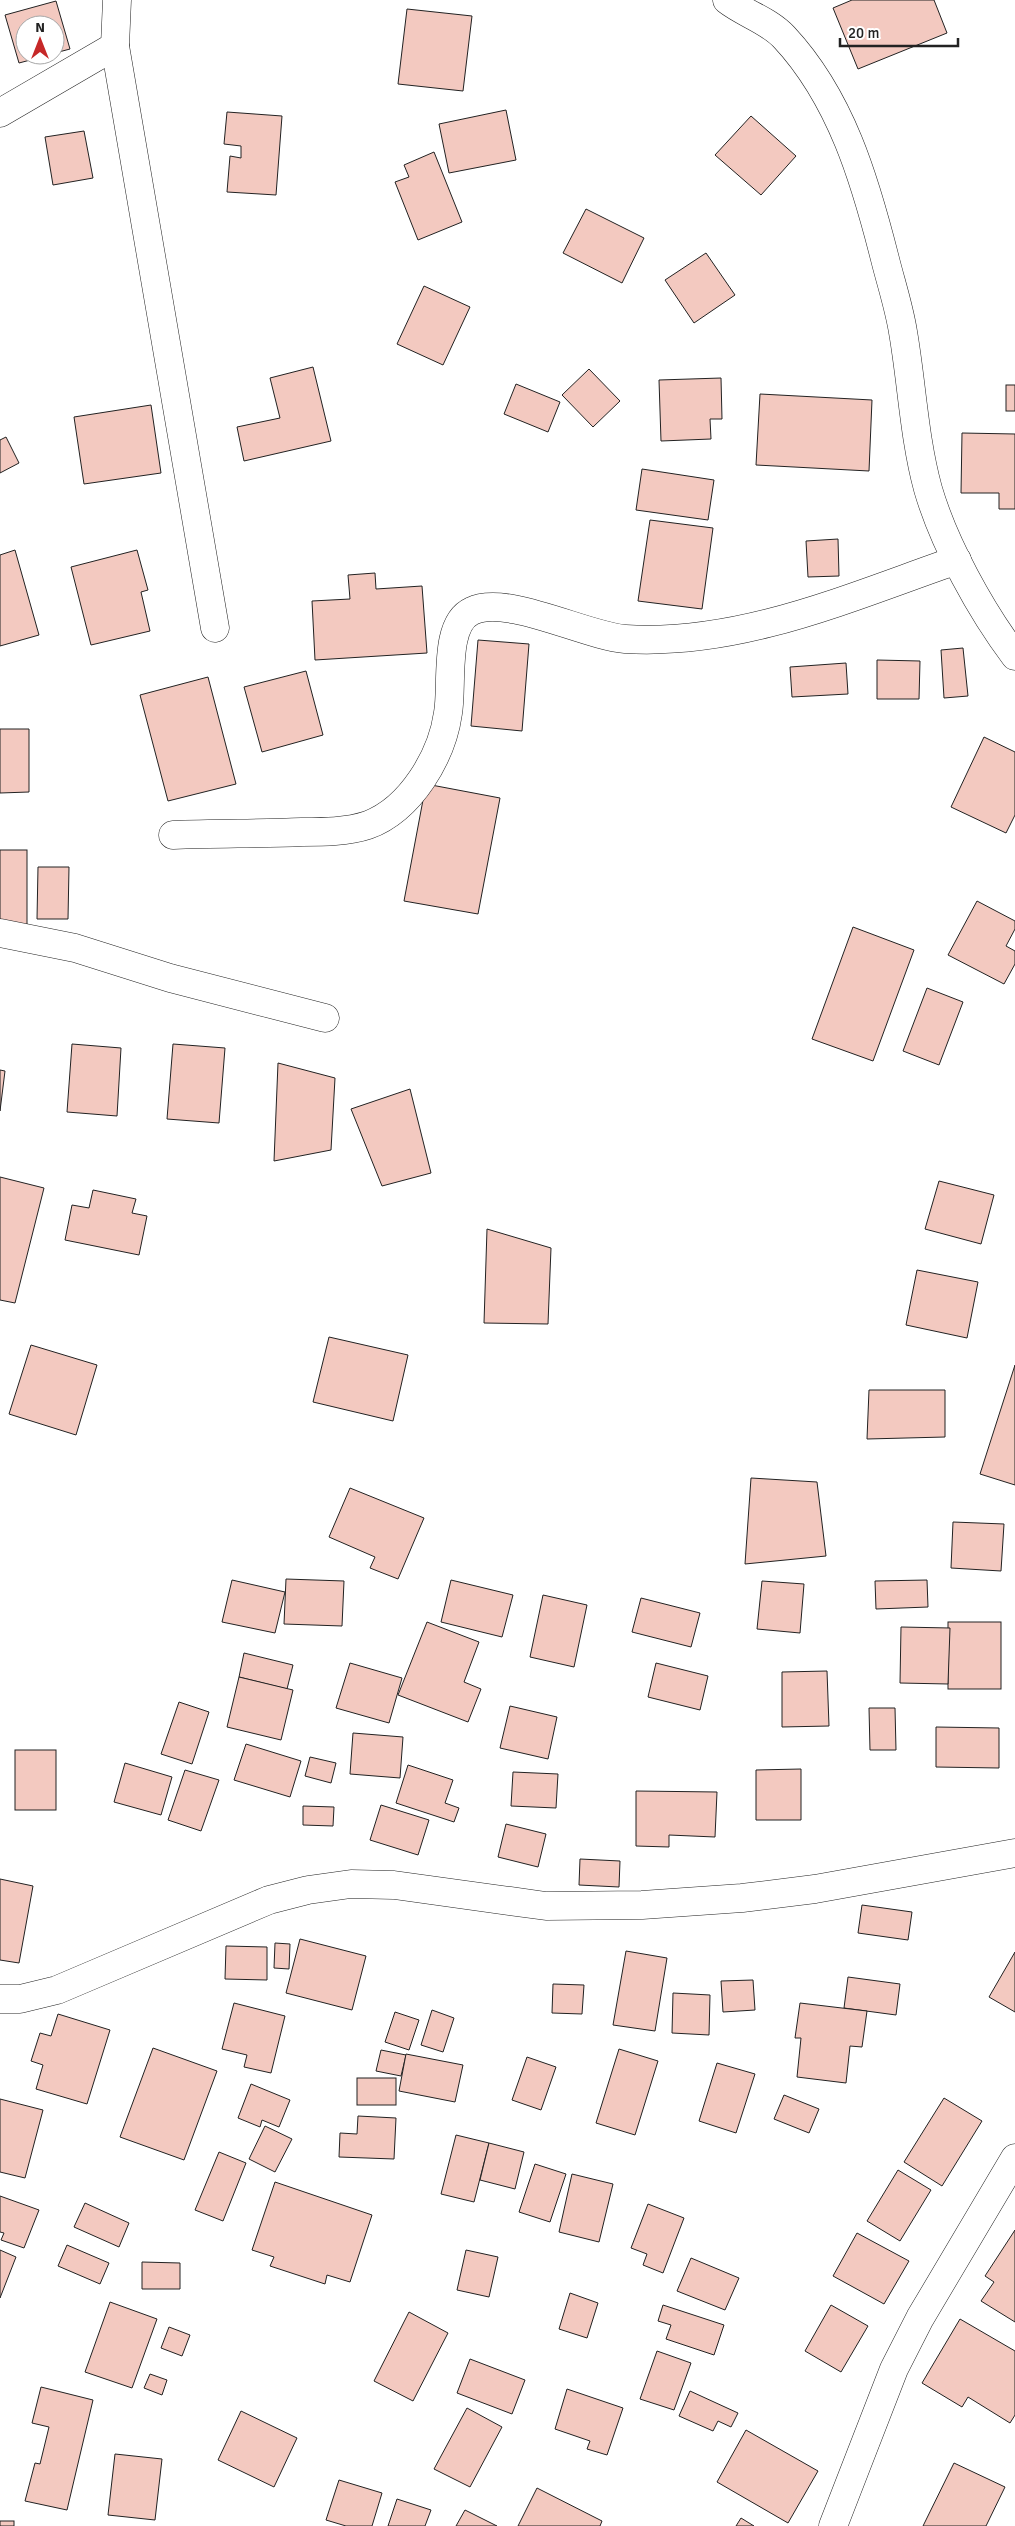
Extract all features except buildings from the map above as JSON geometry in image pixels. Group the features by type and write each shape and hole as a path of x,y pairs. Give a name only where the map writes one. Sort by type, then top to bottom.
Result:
{"street":[{"path":"117,0 115,46 215,628"},
{"path":"727,0 766,22 783,35 822,90 841,124 859,167 903,330 928,488 937,515 957,560 1000,637 1015,656"},
{"path":"0,113 115,46"},
{"path":"173,835 330,831 365,826 394,809 428,769 441,744 448,713 453,636 461,618 473,610 492,607 524,612 556,620 592,633 624,639 682,637 733,631 783,620 957,560"},
{"path":"0,933 75,948 170,978 326,1018"},
{"path":"0,1999 20,1999 57,1990 269,1900 308,1890 351,1884 394,1885 546,1906 642,1904 742,1898 815,1890 1015,1853"},
{"path":"832,2526 894,2369 920,2318 1015,2158"}]}
